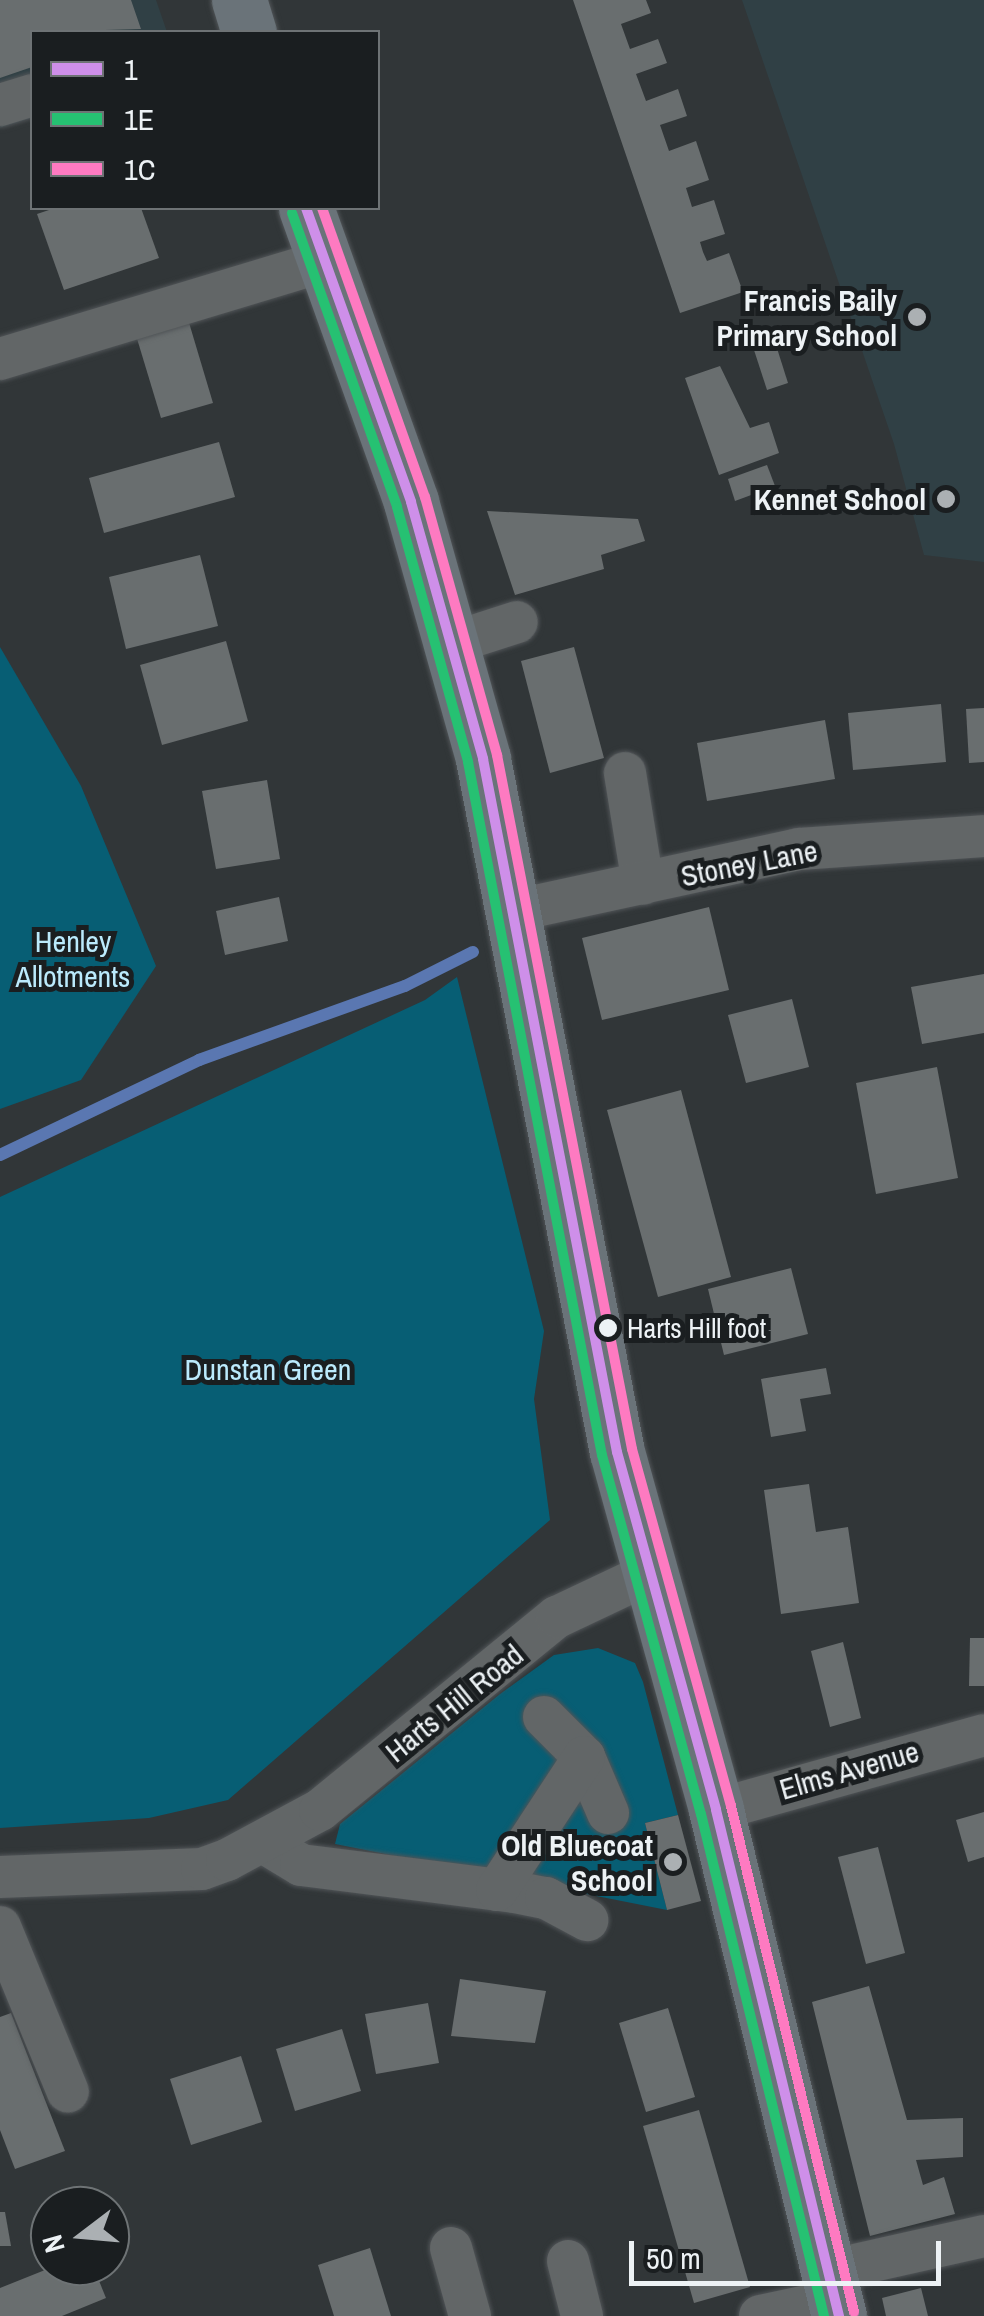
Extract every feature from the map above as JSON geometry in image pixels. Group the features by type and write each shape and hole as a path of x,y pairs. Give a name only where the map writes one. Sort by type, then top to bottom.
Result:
{"main road":[{"path":"307,210 411,502 452,643 517,910 549,1120 618,1452 716,1810 834,2296"}],"street":[{"path":"0,106 30,96"},
{"path":"0,359 325,261"},
{"path":"452,643 517,622"},
{"path":"625,773 643,884"},
{"name":"Stoney Lane","path":"517,910 800,849 984,836"},
{"name":"Harts Hill Road","path":"0,1877 202,1869 263,1842 320,1810 558,1618 650,1572"},
{"path":"544,1717 584,1757 608,1814"},
{"name":"Elms Avenue","path":"716,1810 984,1735"},
{"path":"497,1890 584,1757"},
{"path":"263,1842 301,1865 546,1898 587,1920"},
{"path":"0,1927 68,2092"},
{"path":"760,2316 834,2296 984,2236"},
{"path":"451,2248 470,2316"},
{"path":"568,2261 582,2316"}],"shaded area":[{"path":"0,0 156,0 166,30 30,30 30,119 0,128"},
{"name":"Francis Baily Primary School","path":"742,0 984,0 984,562 924,555 894,444"}],"green space":[{"name":"Henley Allotments","path":"0,647 81,786 156,966 81,1080 0,1109"},
{"name":"Dunstan Green","path":"457,977 544,1331 534,1399 550,1520 228,1800 149,1818 0,1828 0,1197 425,1000"},
{"path":"598,1648 635,1663 643,1682 678,1815 645,1823 667,1910 335,1844 340,1824 500,1694 554,1655"}],"building":[{"path":"0,0 131,0 141,29 30,30 30,68 0,78"},
{"path":"573,0 646,0 651,13 621,24 630,49 658,39 667,63 636,74 646,101 678,89 687,116 660,125 669,151 696,141 709,180 686,188 692,207 714,200 725,234 700,242 703,252 707,261 729,253 743,292 680,313"},
{"path":"49,210 142,210 159,258 64,290 37,214"},
{"path":"187,316 213,403 161,418 135,332"},
{"path":"775,342 788,383 767,390 754,350"},
{"path":"720,366 750,428 769,422 779,453 719,475 685,378"},
{"path":"219,442 235,497 104,533 89,478"},
{"path":"767,465 775,486 735,501 728,479"},
{"path":"487,511 638,519 645,541 601,555 604,569 515,595"},
{"path":"200,555 218,626 126,649 109,577"},
{"path":"226,641 248,721 162,745 140,665"},
{"path":"574,647 604,758 550,773 521,661"},
{"path":"941,704 946,762 853,770 848,713"},
{"path":"984,708 984,762 969,763 966,709"},
{"path":"825,720 835,779 707,801 697,743"},
{"path":"267,780 280,859 216,869 202,791"},
{"path":"279,897 288,941 225,955 216,911"},
{"path":"709,907 729,990 602,1020 582,938"},
{"path":"984,974 984,1033 922,1044 911,987"},
{"path":"792,999 809,1067 746,1083 728,1015"},
{"path":"937,1067 958,1178 876,1194 856,1083"},
{"path":"681,1090 731,1277 658,1297 607,1110"},
{"path":"791,1268 808,1334 724,1355 708,1289"},
{"path":"826,1368 831,1394 800,1399 806,1431 771,1437 761,1379"},
{"path":"809,1484 816,1532 848,1527 859,1603 781,1614 764,1490"},
{"path":"970,1638 984,1638 984,1686 969,1686"},
{"path":"843,1642 861,1718 830,1727 811,1651"},
{"path":"984,1812 984,1857 968,1862 956,1820"},
{"name":"Old Bluecoat School","path":"678,1815 701,1901 667,1910 645,1823"},
{"path":"878,1847 905,1953 866,1964 838,1857"},
{"path":"460,1979 546,1991 535,2043 451,2036"},
{"path":"869,1986 907,2120 963,2118 963,2157 916,2160 923,2185 944,2177 955,2214 870,2236 812,2002"},
{"path":"428,2003 439,2063 376,2074 365,2014"},
{"path":"668,2008 695,2097 646,2112 619,2023"},
{"path":"11,2013 65,2151 15,2169 0,2130 0,2017"},
{"path":"342,2029 361,2091 295,2111 276,2049"},
{"path":"241,2056 262,2122 191,2145 170,2079"},
{"path":"699,2110 750,2287 694,2303 643,2126"},
{"path":"0,2212 5,2212 11,2246 0,2246"},
{"path":"370,2248 391,2316 334,2316 318,2265"},
{"path":"30,2276 30,2286 101,2286 106,2298 62,2316 0,2316 0,2288"},
{"path":"921,2288 928,2316 886,2316 882,2298"}],"waterway":[{"path":"0,1155 199,1060 405,986 473,952"}],"transit line":[{"name":"1","path":"307,210 411,502 483,759 617,1452 716,1810 839,2316"},
{"name":"1C","path":"323,210 425,497 497,755 632,1449 731,1806 854,2312"},
{"name":"1E","path":"292,213 397,507 468,762 602,1455 701,1814 824,2316"}],"place":[{"name":"Francis Baily Primary School","path":"917,317"},
{"name":"Kennet School","path":"946,499"},
{"name":"Harts Hill foot","path":"608,1328"},
{"name":"Old Bluecoat School","path":"673,1862"}]}
